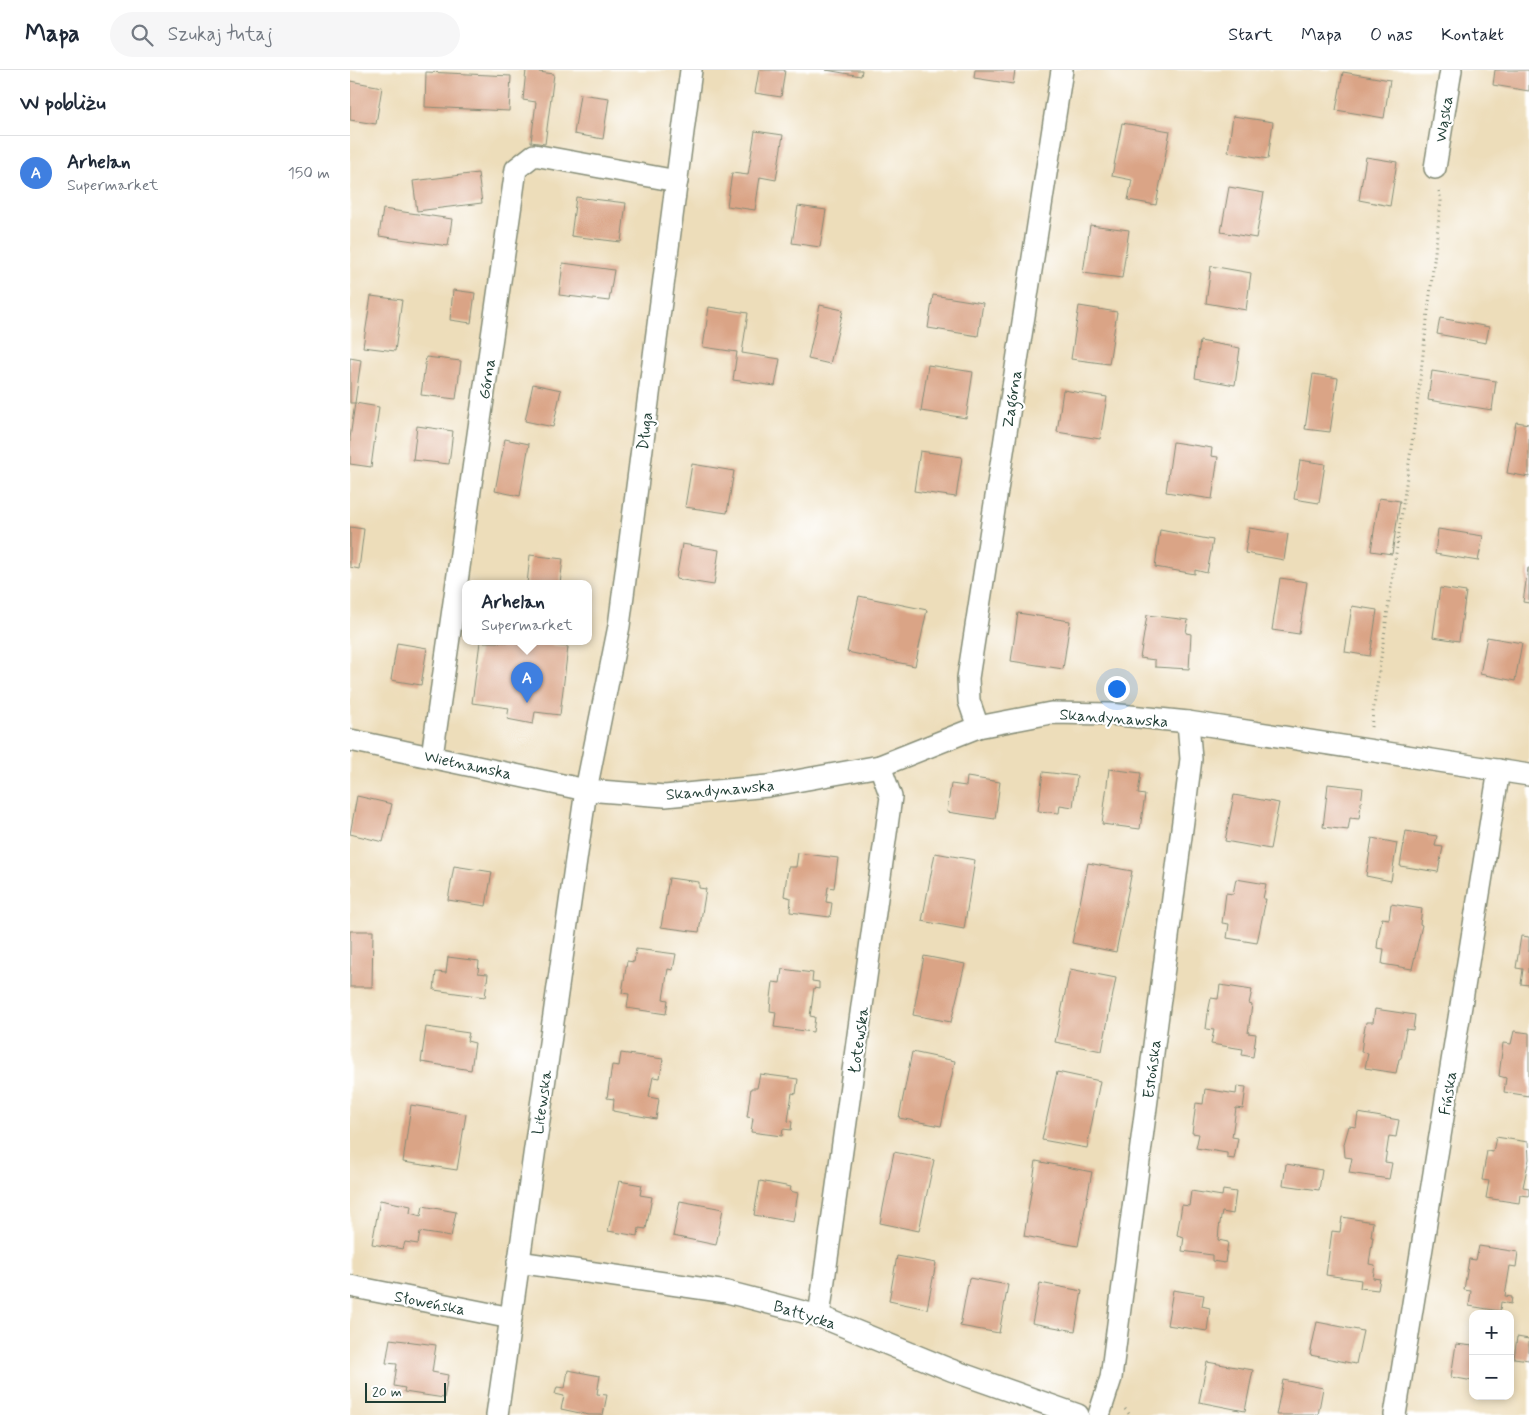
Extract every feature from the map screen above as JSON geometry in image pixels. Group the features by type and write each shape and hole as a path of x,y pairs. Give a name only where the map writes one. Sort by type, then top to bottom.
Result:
{"street":[{"name":"Długa","path":"586,790 619,626 690,70"},
{"name":"Zagórna","path":"978,727 969,701 968,678 1062,70"},
{"name":"Wąska","path":"1435,168 1451,70"},
{"name":"Górna","path":"432,756 516,169 534,155 677,181"},
{"name":"Skandynawska","path":"586,790 665,796 768,786 880,766 978,727 1051,713 1110,714 1188,722 1529,774"},
{"name":"Estońska","path":"1099,1415 1111,1378 1191,759 1188,722"},
{"name":"Wietnamska","path":"350,740 586,790"},
{"name":"Łotewska","path":"819,1316 891,797 880,766"},
{"name":"Fińska","path":"1395,1415 1499,770"},
{"name":"Litewska","path":"497,1415 586,790"},
{"name":"Bałtycka","path":"518,1262 727,1292 819,1316 960,1373 1078,1415"},
{"name":"Słoweńska","path":"350,1286 511,1318"}],"path":[{"path":"1367,750 1427,327 1441,201 1435,168"},
{"path":"1123,1404 1130,1415"}],"building":[{"path":"526,70 540,70 539,72 554,74 545,144 531,142 536,102 523,100"},
{"path":"759,70 785,70 781,97 755,93"},
{"path":"826,70 862,70 861,76"},
{"path":"975,70 1015,70 1013,84 974,78"},
{"path":"1495,70 1529,70 1529,91 1493,85"},
{"path":"426,72 511,76 509,111 425,107"},
{"path":"1343,72 1390,80 1384,118 1336,110"},
{"path":"350,81 382,87 376,124 350,120"},
{"path":"580,94 609,98 603,139 574,134"},
{"path":"1233,116 1273,122 1268,159 1228,152"},
{"path":"1122,123 1170,131 1156,205 1128,200 1132,180 1112,176"},
{"path":"755,131 783,135 776,180 760,177 755,210 727,206 732,173 748,175"},
{"path":"1366,157 1397,162 1390,206 1359,200"},
{"path":"478,173 482,203 417,211 413,181"},
{"path":"1229,187 1264,193 1256,238 1221,232"},
{"path":"576,197 626,203 621,242 571,236"},
{"path":"798,206 826,210 820,247 792,243"},
{"path":"383,209 452,219 448,246 379,236"},
{"path":"1090,225 1129,230 1122,278 1083,273"},
{"path":"563,263 614,270 609,301 559,295"},
{"path":"1211,266 1251,273 1246,310 1206,303"},
{"path":"453,290 475,293 471,323 450,320"},
{"path":"933,295 983,303 978,336 928,328"},
{"path":"371,296 402,300 395,351 363,347"},
{"path":"820,305 843,310 830,364 808,359"},
{"path":"1079,306 1117,312 1109,364 1071,359"},
{"path":"709,307 748,313 742,353 780,359 775,386 733,380 737,352 703,347"},
{"path":"1440,318 1489,327 1486,343 1437,334"},
{"path":"1200,341 1240,348 1235,385 1195,378"},
{"path":"426,357 461,361 456,399 421,395"},
{"path":"350,358 361,360 355,403 350,403"},
{"path":"928,365 973,372 966,418 921,411"},
{"path":"1432,371 1496,381 1492,410 1428,400"},
{"path":"1313,374 1338,378 1330,432 1305,429"},
{"path":"533,384 561,390 553,427 525,421"},
{"path":"1063,390 1107,397 1100,439 1057,432"},
{"path":"355,403 379,407 371,467 350,464 350,438"},
{"path":"1516,422 1529,424 1529,477 1507,473"},
{"path":"417,426 453,431 449,464 413,460"},
{"path":"505,439 529,444 520,496 495,491"},
{"path":"1173,442 1212,448 1211,456 1218,457 1212,499 1166,492"},
{"path":"920,451 962,457 956,497 914,491"},
{"path":"1300,460 1325,464 1319,503 1294,499"},
{"path":"692,464 734,471 727,513 685,507"},
{"path":"1379,498 1400,501 1392,554 1371,551"},
{"path":"350,527 364,529 359,569 350,567"},
{"path":"1249,528 1288,534 1284,560 1245,553"},
{"path":"1438,529 1483,536 1478,561 1435,554"},
{"path":"1160,530 1213,540 1207,573 1195,570 1195,574 1155,567"},
{"path":"682,544 719,550 714,585 676,579"},
{"path":"530,555 563,559 560,580 527,580"},
{"path":"1529,568 1529,603 1523,602"},
{"path":"1280,578 1307,582 1299,634 1272,630"},
{"path":"1440,588 1466,592 1459,641 1433,637"},
{"path":"859,596 927,610 915,666 847,652"},
{"path":"1352,606 1377,610 1370,656 1345,652"},
{"path":"1018,613 1070,621 1063,669 1011,661"},
{"path":"1147,615 1188,620 1186,633 1191,634 1189,669 1155,667 1155,660 1140,658"},
{"path":"1487,637 1522,643 1515,681 1480,674"},
{"path":"397,643 427,648 421,685 391,680"},
{"path":"480,645 553,645 568,647 560,715 535,712 533,724 507,719 509,708 472,703"},
{"path":"1109,769 1141,773 1138,794 1145,795 1140,829 1102,824"},
{"path":"1043,772 1077,776 1073,807 1060,805 1059,813 1038,811"},
{"path":"967,777 1000,782 995,819 947,812 951,784 966,786"},
{"path":"1328,784 1363,788 1359,819 1350,818 1348,830 1323,827"},
{"path":"1234,795 1279,803 1270,849 1225,841"},
{"path":"357,796 392,804 383,842 350,834"},
{"path":"1406,831 1437,836 1435,846 1443,847 1438,872 1400,866"},
{"path":"1372,838 1397,843 1391,881 1366,876"},
{"path":"798,853 838,858 834,888 828,887 826,902 832,903 830,917 790,912 791,898 784,896 788,867 796,867"},
{"path":"935,853 975,860 964,929 922,921"},
{"path":"1088,863 1132,871 1116,952 1072,943"},
{"path":"454,866 492,872 486,906 448,900"},
{"path":"669,878 699,882 699,888 706,889 699,932 661,927"},
{"path":"1236,879 1266,884 1263,899 1266,899 1257,943 1227,938 1229,924 1222,923 1226,893 1233,894"},
{"path":"1391,904 1422,909 1420,924 1422,925 1412,969 1382,964 1384,949 1377,948 1378,939 1382,918 1389,919"},
{"path":"350,931 373,931 372,987 350,987"},
{"path":"1521,936 1529,937 1529,985 1521,984 1523,969 1516,968"},
{"path":"636,949 676,954 673,970 668,969 663,999 668,1000 666,1014 627,1008 629,994 622,993 627,961 634,962"},
{"path":"924,956 965,964 951,1022 913,1015"},
{"path":"448,957 479,961 478,973 488,974 485,997 434,990 436,972 446,973"},
{"path":"782,969 813,973 812,981 819,982 819,989 814,988 810,1016 815,1017 813,1032 774,1027 776,1012 770,1011 773,982 780,983"},
{"path":"1070,969 1116,978 1102,1051 1055,1042"},
{"path":"1220,985 1252,990 1249,1004 1252,1005 1248,1033 1256,1034 1253,1057 1242,1055 1243,1049 1211,1044 1214,1030 1206,1029 1208,1013 1211,998 1218,999"},
{"path":"1375,1009 1415,1015 1413,1030 1406,1029 1401,1058 1399,1059 1396,1073 1365,1068 1368,1053 1361,1052 1363,1037 1366,1022 1373,1022"},
{"path":"426,1027 469,1033 467,1041 475,1043 471,1070 421,1062"},
{"path":"1514,1031 1529,1033 1529,1096 1504,1092 1506,1078 1499,1076 1503,1043 1511,1044"},
{"path":"912,1052 955,1061 941,1126 899,1118"},
{"path":"621,1053 663,1059 660,1078 653,1077 649,1097 659,1099 656,1119 613,1111 614,1099 607,1098 612,1065 619,1066"},
{"path":"1057,1072 1100,1081 1087,1148 1042,1140"},
{"path":"760,1074 798,1079 796,1094 792,1093 788,1121 792,1122 791,1130 783,1129 782,1136 751,1132 753,1118 747,1117 751,1088 757,1088"},
{"path":"1237,1086 1246,1087 1243,1109 1236,1108 1232,1137 1238,1138 1234,1159 1227,1158 1227,1153 1196,1148 1199,1134 1192,1133 1196,1103 1203,1104 1205,1089 1236,1094"},
{"path":"411,1105 466,1114 457,1170 403,1162"},
{"path":"1358,1113 1399,1120 1396,1137 1389,1136 1385,1162 1392,1163 1389,1179 1349,1173 1352,1158 1345,1157 1344,1144 1349,1126 1356,1127"},
{"path":"1496,1137 1528,1142 1529,1159 1523,1187 1529,1188 1529,1196 1520,1195 1519,1203 1486,1198 1489,1181 1482,1180 1487,1151 1493,1152"},
{"path":"894,1152 934,1160 919,1231 880,1223"},
{"path":"1036,1161 1092,1172 1078,1246 1024,1236"},
{"path":"1286,1164 1322,1170 1319,1190 1283,1185"},
{"path":"619,1181 642,1185 640,1195 652,1197 646,1229 639,1228 638,1236 608,1231"},
{"path":"760,1181 791,1187 790,1191 798,1193 793,1222 754,1215"},
{"path":"1223,1190 1236,1192 1233,1214 1222,1212 1219,1228 1218,1240 1228,1242 1225,1263 1212,1261 1212,1255 1182,1251 1184,1237 1177,1235 1182,1205 1189,1206 1191,1191 1222,1196"},
{"path":"380,1200 411,1206 410,1213 421,1216 423,1206 456,1212 451,1237 420,1232 418,1244 405,1242 403,1249 372,1244"},
{"path":"680,1201 723,1209 716,1245 673,1236"},
{"path":"1342,1217 1373,1222 1369,1264 1375,1265 1373,1278 1380,1279 1378,1290 1360,1288 1361,1280 1326,1275 1332,1231 1340,1232"},
{"path":"1479,1246 1518,1252 1516,1267 1510,1266 1505,1296 1512,1297 1511,1304 1501,1302 1500,1310 1469,1306 1471,1291 1464,1290 1469,1259 1476,1260"},
{"path":"897,1256 936,1263 927,1309 889,1301"},
{"path":"969,1278 1008,1285 999,1333 960,1326"},
{"path":"1040,1283 1082,1291 1075,1331 1032,1323"},
{"path":"1173,1290 1204,1295 1202,1306 1210,1308 1207,1331 1167,1325"},
{"path":"1317,1322 1363,1331 1356,1364 1310,1355"},
{"path":"1517,1337 1529,1339 1529,1360 1514,1358"},
{"path":"390,1339 436,1345 432,1372 448,1375 444,1398 404,1392 405,1388 394,1386 397,1364 386,1363"},
{"path":"1456,1344 1469,1346 1469,1380 1451,1377"},
{"path":"1207,1362 1253,1370 1245,1411 1199,1402"},
{"path":"568,1370 600,1376 597,1394 607,1395 603,1415 589,1415 561,1409 564,1396 555,1394 557,1387 565,1388"},
{"path":"1283,1380 1323,1388 1318,1415 1276,1415"}],"place":[{"name":"Arhelan","path":"527,703"}]}
